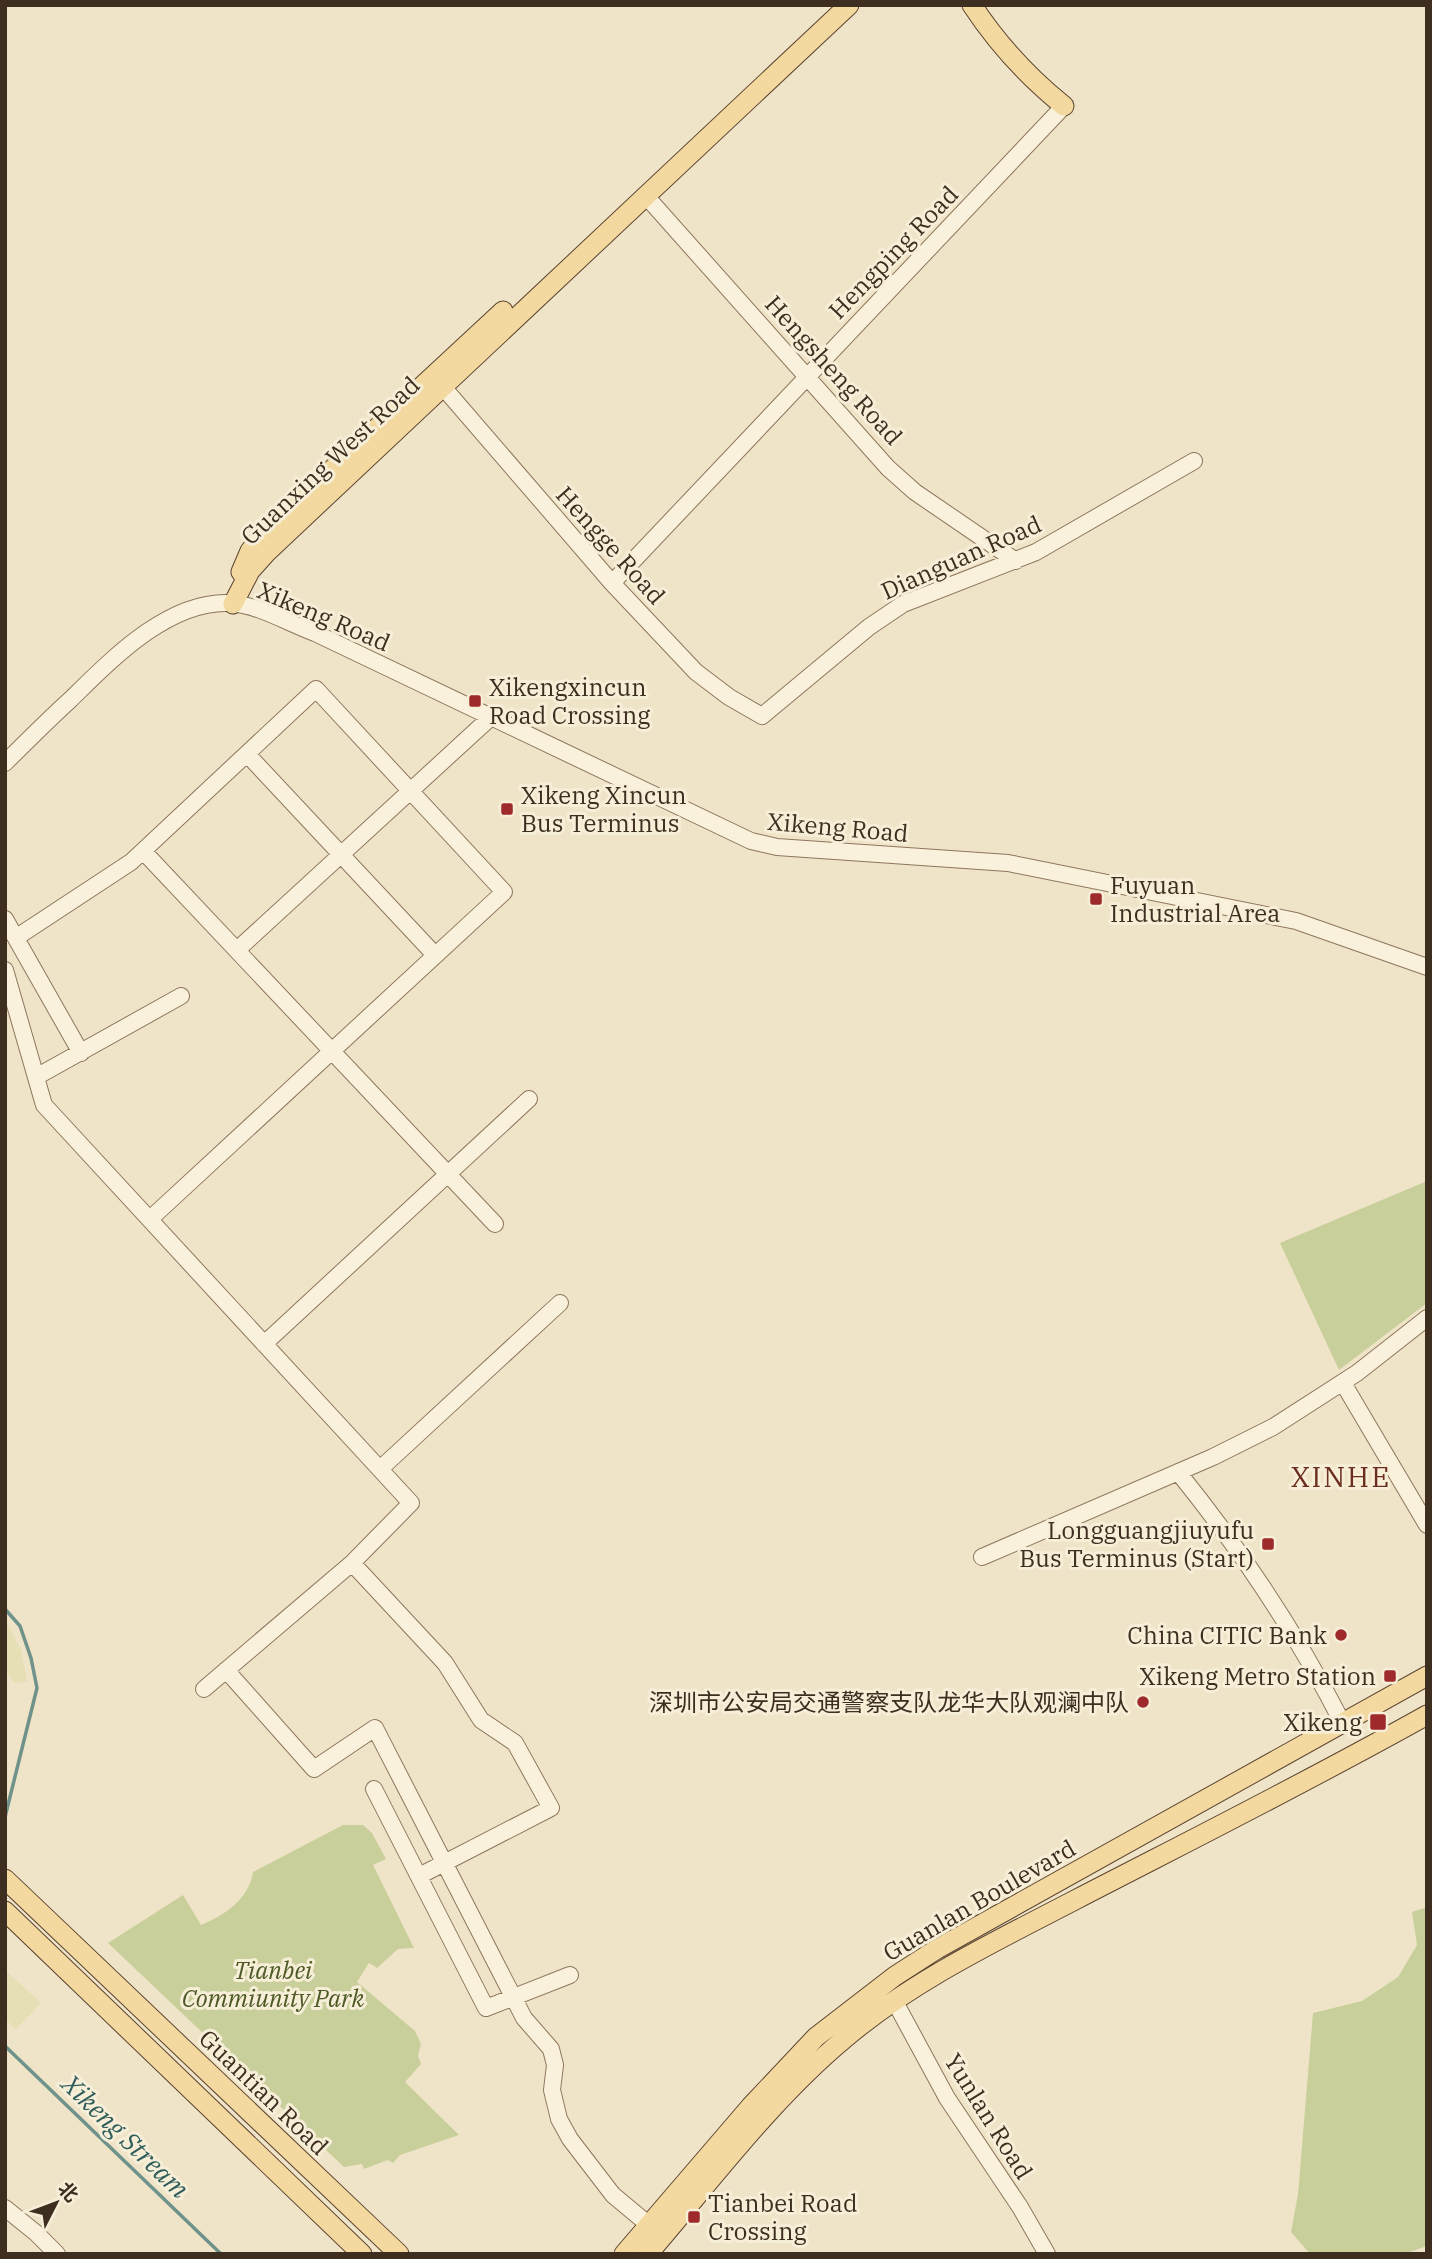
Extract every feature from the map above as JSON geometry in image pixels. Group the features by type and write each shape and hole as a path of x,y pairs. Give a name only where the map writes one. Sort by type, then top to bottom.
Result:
{"main road":[{"name":"Guanxing West Road","path":"233,604 250,571 259,560 443,387 832,5"},
{"name":"Guanxing West Road","path":"233,604 245,559 266,531 849,5"},
{"path":"972,5 1004,49 1064,106"},
{"name":"Guanlan Boulevard","path":"624,2254 784,2068 816,2037 895,1976 959,1937 1427,1676"},
{"name":"Guanlan Boulevard","path":"648,2254 795,2086 845,2037 895,2001 987,1946 1360,1753 1427,1715"},
{"name":"Guantian Road","path":"5,1879 399,2254"},
{"name":"Guantian Road","path":"5,1912 362,2254"}],"street":[{"name":"Hengping Road","path":"612,583 1064,106"},
{"name":"Hengsheng Road","path":"641,191 902,481 1016,561"},
{"name":"Hengge Road","path":"443,387 612,583 696,672 720,691 762,716"},
{"name":"Dianguan Road","path":"762,716 869,627 903,604 1016,561 1052,544 1194,461"},
{"name":"Xikeng Road","path":"5,763 97,674 150,630 181,614 215,604 233,604 255,608 315,633 751,841 776,847 1019,866 1296,921 1427,967"},
{"path":"17,937 131,862 316,689 503,892 150,1219"},
{"path":"237,950 491,717"},
{"path":"247,754 435,955"},
{"path":"144,851 495,1224"},
{"path":"5,919 80,1052"},
{"path":"5,970 44,1105 411,1503 352,1563 204,1689"},
{"path":"36,1077 181,996"},
{"path":"264,1344 529,1099"},
{"path":"380,1469 559,1303"},
{"path":"982,1557 1213,1457 1273,1427 1343,1383 1427,1318"},
{"path":"1343,1383 1427,1525"},
{"path":"1178,1472 1250,1568 1286,1624 1343,1724"},
{"path":"352,1563 445,1663 481,1720 515,1743 551,1808 419,1876"},
{"path":"226,1670 314,1769 375,1728 524,2018 551,2049 555,2065 552,2090 559,2119 570,2139 613,2195 649,2225"},
{"path":"374,1789 486,2008 570,1975"},
{"name":"Yunlan Road","path":"895,2001 947,2098 1020,2207 1047,2254"},
{"path":"5,2208 36,2232 57,2254"}],"shaded area":[{"path":"5,1619 21,1650 27,1682 14,1683 5,1668"},
{"path":"5,1970 41,2003 16,2029 5,2019"}],"green space":[{"path":"1427,1181 1427,1303 1339,1370 1280,1243"},
{"name":"Tianbei Commiunity Park","path":"343,1825 363,1825 372,1833 386,1859 373,1865 414,1948 398,1949 377,1968 369,1963 357,1982 415,2031 421,2044 418,2056 421,2064 405,2082 459,2135 400,2155 393,2163 388,2160 364,2169 362,2164 344,2167 108,1943 183,1895 201,1925 210,1921 235,1905 247,1890 253,1872"},
{"path":"1427,1907 1427,2246 1404,2254 1310,2254 1291,2232 1298,2194 1313,2013 1362,2001 1398,1977 1417,1945 1412,1912"}],"waterway":[{"name":"Xikeng Stream","path":"5,1609 20,1626 31,1658 37,1688 5,1817"},
{"name":"Xikeng Stream","path":"5,2046 221,2254"}],"place":[{"name":"Xikengxincun Road Crossing","path":"475,701"},
{"name":"Xikeng Xincun Bus Terminus","path":"507,809"},
{"name":"Fuyuan Industrial Area","path":"1096,899"},
{"name":"Longguangjiuyufu Bus Terminus (Start)","path":"1268,1544"},
{"name":"China CITIC Bank","path":"1341,1635"},
{"name":"Xikeng Metro Station","path":"1390,1676"},
{"name":"深圳市公安局交通警察支队龙华大队观澜中队","path":"1143,1702"},
{"name":"Xikeng","path":"1378,1722"},
{"name":"Tianbei Road Crossing","path":"694,2217"}],"district":[{"name":"XINHE","path":"1341,1476"}]}
